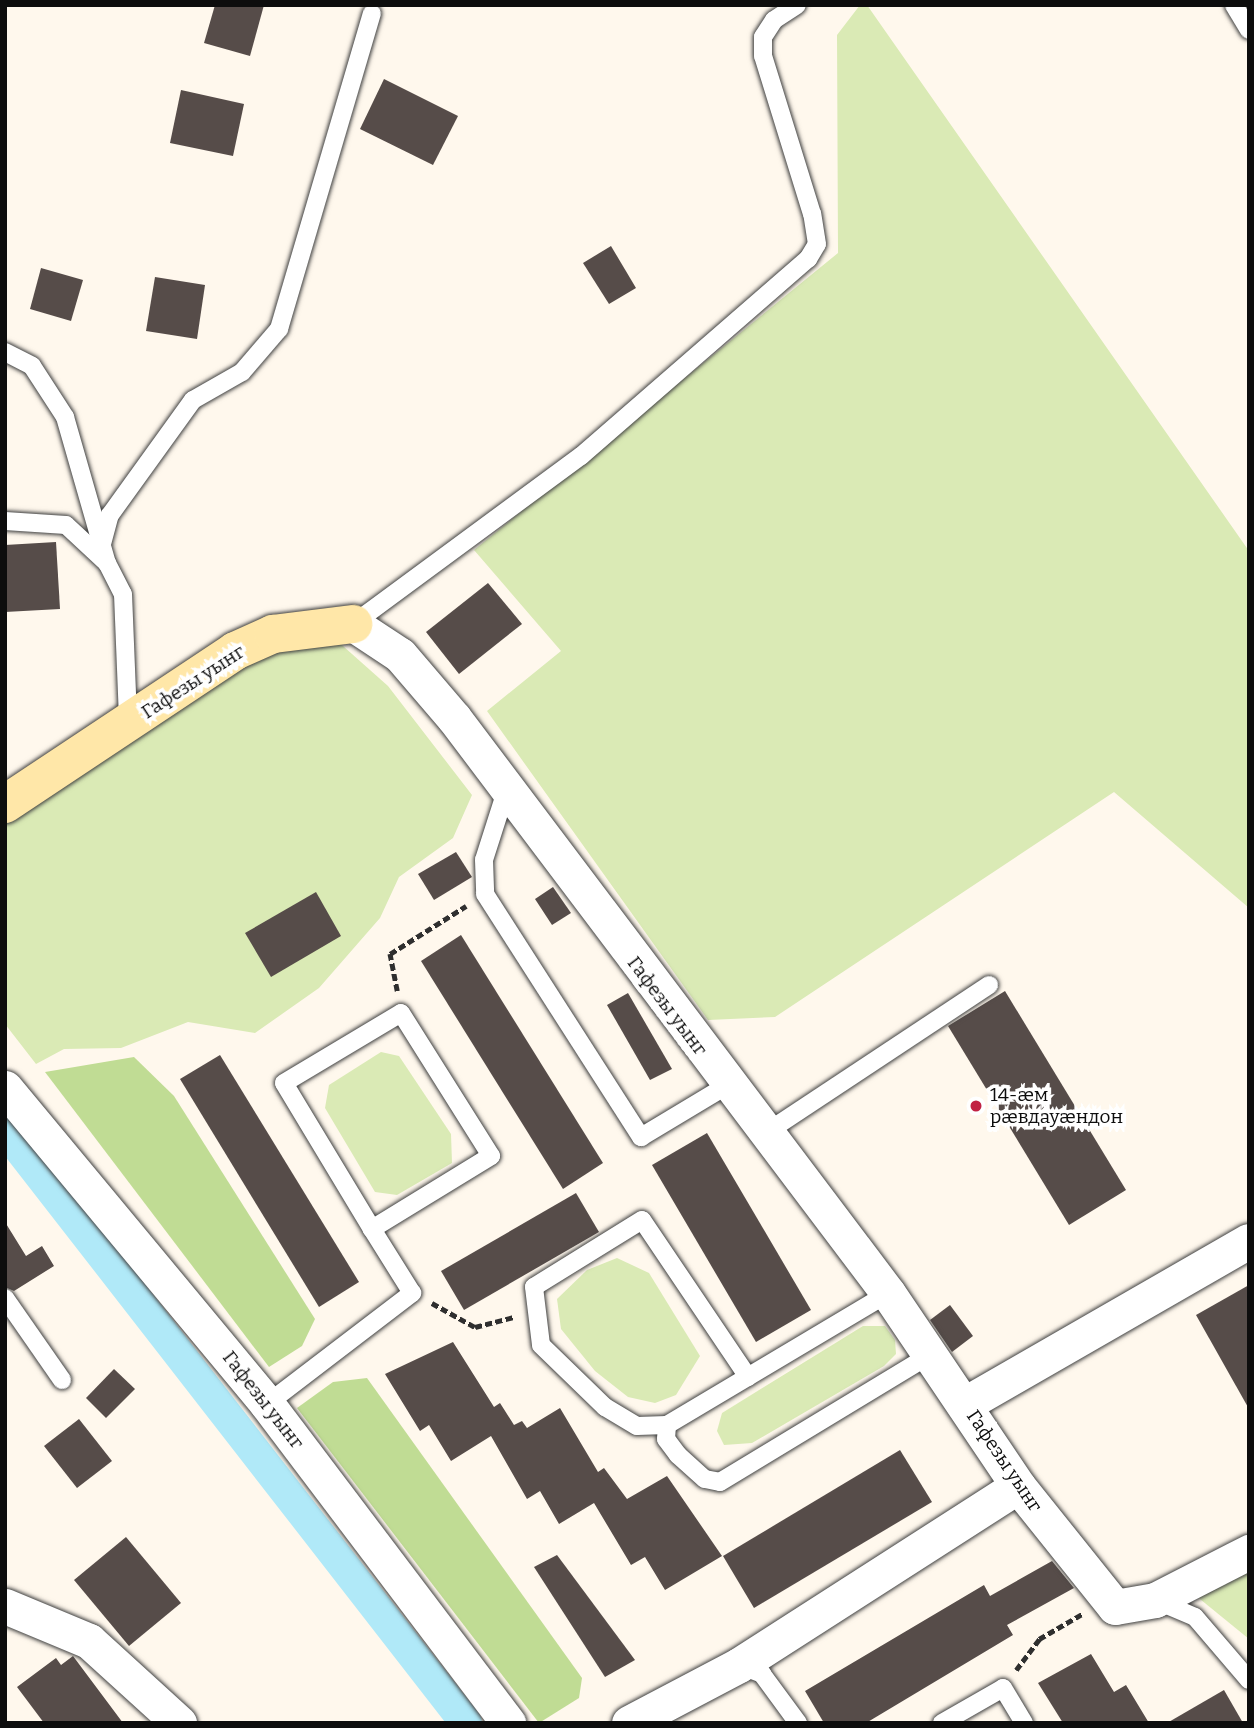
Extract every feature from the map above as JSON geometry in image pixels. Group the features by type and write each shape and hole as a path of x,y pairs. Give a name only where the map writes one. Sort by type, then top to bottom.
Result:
{"street":[{"name":"Гафезы уынг","path":"5,804 128,725 235,651 272,634 353,624 400,655 506,791 726,1086 888,1293 1018,1486 1115,1607 1155,1600 1249,1552"},
{"name":"Гафезы уынг","path":"5,1088 267,1404 508,1723"},
{"path":"965,1404 1245,1253"},
{"path":"629,1723 739,1665 1018,1486"},
{"path":"5,1606 89,1641 179,1723"}],"lane":[{"path":"353,624 581,456 808,259 817,244 812,214 763,57 763,37 774,20 797,5"},
{"path":"1234,5 1249,30"},
{"path":"102,544 117,504 193,400 242,372 279,329 372,12"},
{"path":"5,352 32,366 65,417 107,563 123,594 128,725"},
{"path":"5,521 66,525 107,563"},
{"path":"506,791 484,860 485,894 641,1138 726,1086"},
{"path":"764,1134 989,985"},
{"path":"267,1404 412,1293 372,1229 284,1083 401,1013 491,1156 372,1229"},
{"path":"748,1377 642,1220 534,1287 534,1312 541,1345 606,1407 637,1426 667,1425 748,1377 888,1293"},
{"path":"5,1298 62,1380"},
{"path":"667,1425 666,1439 678,1455 705,1479 720,1482 930,1355"},
{"path":"1155,1600 1195,1617 1249,1679"},
{"path":"739,1665 762,1674 798,1723"},
{"path":"942,1723 1003,1688 1024,1723"}],"path":[{"path":"401,1013 390,954 485,894"},
{"path":"412,1293 475,1327 534,1312"},
{"path":"1003,1688 1039,1639 1082,1614 1097,1585"}],"green space":[{"path":"860,5 867,5 1249,551 1249,908 1114,792 775,1017 708,1020 487,711 561,651 474,550 838,253 837,35"},
{"path":"231,637 334,638 388,686 472,795 453,838 399,877 380,918 319,988 255,1033 188,1022 121,1048 64,1049 36,1064 5,1024 5,788"},
{"path":"381,1052 399,1056 451,1134 452,1163 397,1195 375,1192 325,1108 329,1085"},
{"path":"134,1057 174,1096 315,1319 302,1346 269,1367 45,1072"},
{"path":"617,1258 649,1273 700,1356 676,1395 655,1403 628,1397 595,1371 561,1329 557,1299 587,1270"},
{"path":"863,1326 885,1326 895,1340 896,1354 884,1366 752,1443 724,1445 717,1431 722,1413"},
{"path":"367,1378 582,1678 579,1698 539,1723 297,1408 333,1382"},
{"path":"1249,1549 1249,1639 1195,1595"}],"building":[{"path":"215,5 264,5 250,56 204,43"},
{"path":"384,79 458,116 433,165 360,129"},
{"path":"181,90 244,104 233,156 170,143"},
{"path":"611,246 636,288 609,304 583,263"},
{"path":"41,268 83,280 71,321 30,309"},
{"path":"155,277 205,285 197,339 146,331"},
{"path":"56,542 60,609 5,612 5,545"},
{"path":"488,583 522,624 459,674 426,632"},
{"path":"456,852 472,877 434,900 418,874"},
{"path":"553,887 571,913 552,925 535,899"},
{"path":"316,892 341,936 271,977 245,933"},
{"path":"461,935 603,1163 563,1189 421,961"},
{"path":"1005,991 1126,1190 1069,1225 948,1026"},
{"path":"628,993 672,1069 650,1080 607,1005"},
{"path":"220,1055 359,1282 319,1307 180,1079"},
{"path":"707,1133 811,1310 756,1342 652,1165"},
{"path":"576,1193 599,1232 464,1310 441,1271"},
{"path":"5,1222 26,1256 42,1246 54,1266 14,1291 5,1287"},
{"path":"1249,1285 1249,1409 1196,1315"},
{"path":"950,1305 973,1336 952,1352 930,1320"},
{"path":"453,1342 494,1407 500,1403 514,1425 522,1421 527,1428 560,1408 598,1472 604,1468 627,1499 667,1476 722,1556 665,1590 645,1557 631,1565 594,1503 559,1524 540,1491 527,1499 491,1436 451,1461 429,1425 420,1431 385,1374"},
{"path":"114,1369 135,1389 106,1418 86,1398"},
{"path":"79,1419 112,1461 77,1488 44,1446"},
{"path":"900,1450 932,1502 754,1608 723,1556"},
{"path":"126,1537 181,1603 129,1646 74,1580"},
{"path":"557,1555 635,1660 605,1677 534,1567"},
{"path":"1052,1561 1074,1588 1007,1625 1013,1635 866,1723 824,1723 805,1691 984,1585 990,1596"},
{"path":"1091,1654 1114,1692 1126,1685 1149,1723 1063,1723 1038,1683"},
{"path":"73,1656 123,1723 44,1723 17,1687 56,1658 61,1665"},
{"path":"1224,1690 1243,1723 1167,1723"}],"waterway":[{"path":"5,1130 466,1723"}],"place":[{"name":"14-æм рӕвдауӕндон","path":"976,1106"}]}
